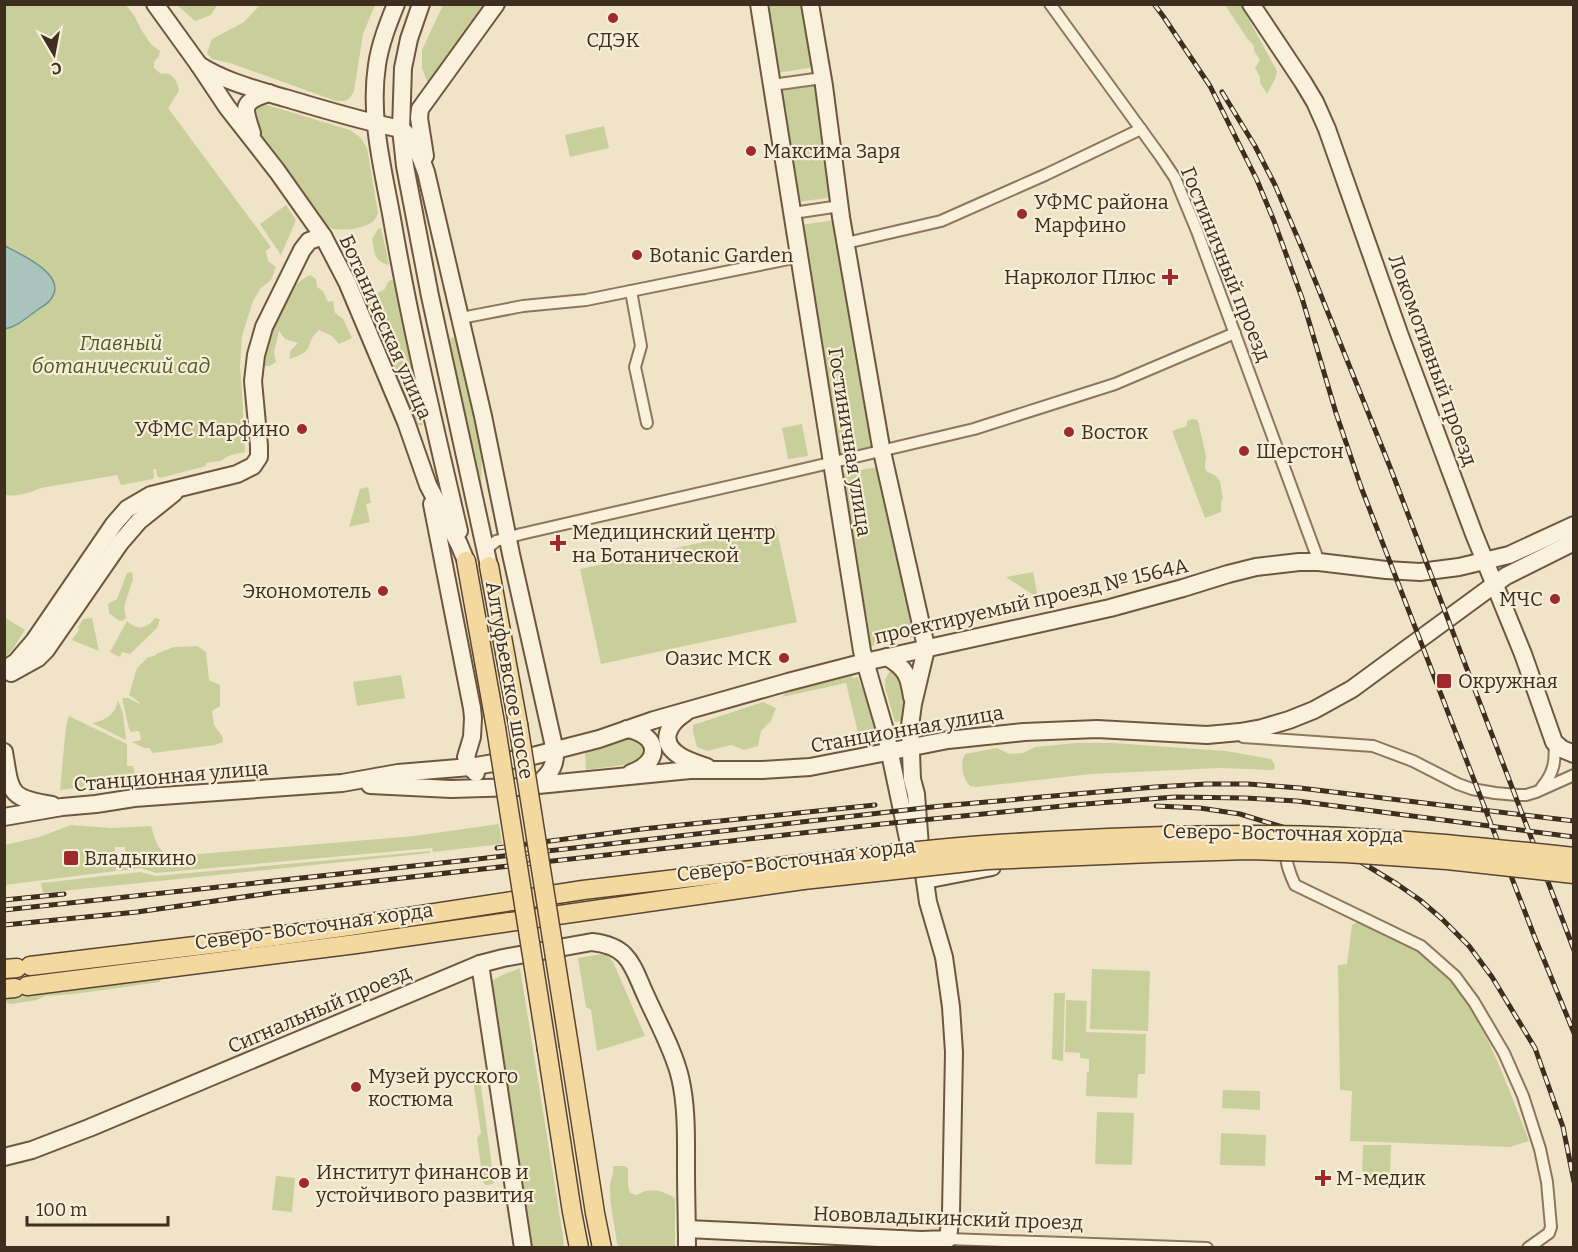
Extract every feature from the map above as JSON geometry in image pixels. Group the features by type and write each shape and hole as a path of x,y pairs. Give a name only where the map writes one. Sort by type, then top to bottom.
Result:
{"main road":[{"name":"Ботаническая улица","path":"155,4 226,107 323,236 347,282 406,422 428,485 466,561"},
{"name":"Алтуфьевское шоссе","path":"396,4 382,41 377,66 376,124 382,167 401,271 466,561 496,728 579,1248"},
{"name":"Алтуфьевское шоссе","path":"421,4 409,39 403,68 400,129 405,166 430,296 489,566 518,724 602,1248"},
{"path":"426,172 419,118 420,109 496,4"},
{"name":"Гостиничная улица","path":"759,4 865,662 883,723 910,848 918,859 925,880"},
{"name":"Гостиничная улица","path":"810,4 840,206 882,451 926,649 910,726 912,779 916,795 928,902 944,957 951,1007 954,1052 951,1213 948,1239"},
{"name":"Локомотивный проезд","path":"1251,4 1303,82 1327,129 1400,336 1554,742"},
{"name":"Ботаническая улица","path":"199,65 227,80 400,129"},
{"path":"257,146 246,114 246,106 250,100 269,93"},
{"path":"400,129 408,134 416,147 426,172 465,335 555,751 555,762 550,772 537,784"},
{"path":"4,677 38,658 40,645 114,524 127,508 151,495 247,470 253,466 259,457 253,381 261,335 302,250 309,241 323,236"},
{"path":"430,296 465,335"},
{"path":"489,566 492,457"},
{"path":"441,550 444,469"},
{"path":"428,485 473,718 472,737 466,757 470,767 486,788"},
{"name":"проектируемый проезд № 1564А","path":"694,708 865,662 1110,608 1256,567 1319,562 1420,572 1459,567 1509,555 1574,525"},
{"path":"1208,735 1262,728 1289,720 1321,706 1352,689 1516,570 1574,542"},
{"path":"4,670 40,645"},
{"path":"874,693 879,668 887,657 900,666 906,674 913,704"},
{"path":"694,708 671,724 668,729 668,741 678,755 714,770"},
{"name":"Станционная улица","path":"4,818 62,807 157,796 342,783 399,773 470,767 555,751 694,708"},
{"path":"622,776 645,766 653,752 650,741 645,735 627,729"},
{"name":"Станционная улица","path":"342,783 451,789 486,788 714,770 762,771 810,768 948,740 1047,730 1097,729 1208,735"},
{"path":"1554,742 1562,749 1574,754"},
{"path":"4,752 9,783 14,793 20,798 62,807"},
{"name":"Северо-Восточная хорда","path":"16,988 356,944 983,845 1150,837 1248,835 1346,837 1446,843 1574,858"},
{"path":"925,880 1079,853 1152,847 1285,844 1394,846 1574,858"},
{"name":"Северо-Восточная хорда","path":"17,968 280,936 584,890 987,860 1248,850 1358,853 1574,874"},
{"name":"Сигнальный проезд","path":"4,1157 32,1150 186,1088 480,964 592,942 616,948 629,959 671,1050 683,1093 686,1132 687,1229"},
{"path":"480,964 524,1247"},
{"name":"Сигнальный проезд","path":"4,1148 56,1140"},
{"path":"570,1248 572,1212"},
{"path":"687,1229 687,1248"},
{"name":"Нововладыкинский проезд","path":"687,1229 921,1240 948,1239"}],"street":[{"name":"Гостиничный проезд","path":"1050,4 1168,167 1183,195 1319,562"},
{"path":"772,85 822,78"},
{"path":"846,243 941,221 1046,175 1141,129"},
{"path":"793,213 840,206"},
{"path":"461,318 524,306 586,300 799,257"},
{"path":"631,291 641,346 635,367 647,423"},
{"path":"488,548 496,541 508,538 974,429 1097,391 1235,333"},
{"name":"Станционная улица","path":"1208,735 1373,746 1413,761 1472,789 1517,795 1526,795 1574,775"},
{"name":"Локомотивный проезд","path":"1540,790 1549,780 1553,770 1554,742"},
{"path":"1285,844 1288,871 1295,885 1421,946 1455,976 1491,1030 1523,1096 1540,1149 1546,1182 1551,1227 1549,1233 1528,1248"},
{"name":"Нововладыкинский проезд","path":"948,1239 1207,1248"}],"green space":[{"name":"Главный ботанический сад","path":"4,5 126,5 151,44 160,51 154,62 154,68 161,74 168,74 174,78 177,84 179,91 168,108 271,247 266,251 268,261 276,267 271,280 261,288 253,301 242,336 240,366 245,452 231,455 220,461 206,463 206,466 160,478 157,476 156,469 153,469 153,479 121,485 117,475 41,488 19,495 5,495"},
{"path":"177,5 217,5 211,15 195,21"},
{"path":"260,5 375,5 363,34 354,91 349,98 345,101 336,101 230,63 212,59 207,53 212,39 244,22"},
{"path":"443,5 487,5 428,84 422,68 422,50"},
{"path":"767,5 804,5 814,67 777,73"},
{"path":"1225,5 1241,5 1277,71 1267,94 1255,68 1260,60 1254,51 1254,46"},
{"path":"819,85 835,197 797,202 781,90"},
{"path":"264,104 350,130 361,138 367,148 378,213 374,221 359,228 347,230 325,226 252,123 253,106"},
{"path":"604,126 609,148 570,157 565,135"},
{"path":"286,205 296,220 281,255 260,224"},
{"path":"835,220 874,446 838,454 800,225"},
{"path":"381,228 388,265 377,258 372,239"},
{"path":"310,275 316,279 317,287 323,291 328,302 333,301 335,313 343,319 352,338 339,344 332,336 319,330 304,353 289,359 291,350 298,343 285,339 279,331 274,352 276,362 264,366 267,337 292,288"},
{"path":"392,280 423,425 415,426 358,291 368,296 384,290"},
{"path":"454,337 461,351 482,447 481,496 448,347 451,338"},
{"path":"1197,420 1199,425 1206,456 1206,471 1218,478 1223,498 1221,512 1205,518 1172,431 1187,426 1187,421"},
{"path":"802,424 808,456 788,459 782,428"},
{"path":"877,467 918,636 867,647 839,474"},
{"path":"368,487 371,503 366,504 370,522 349,527 360,489"},
{"path":"776,526 797,622 601,664 580,569"},
{"path":"132,572 133,579 124,607 126,618 122,621 109,613 108,604 117,599 127,573"},
{"path":"1033,572 1038,598 1006,577"},
{"path":"4,617 25,630 5,658"},
{"path":"92,618 99,651 72,640 83,619"},
{"path":"155,618 160,619 157,628 130,654 122,652 120,657 110,652 127,621 134,626 142,627 149,625"},
{"path":"197,646 206,652 209,680 220,685 220,706 212,711 214,725 222,736 223,742 153,753 149,748 132,742 141,740 139,731 131,732 129,729 122,698 128,698 140,704 129,695 137,668 148,657 174,647"},
{"path":"892,670 898,674 904,693 901,721 895,722 885,687 885,680"},
{"path":"401,675 405,698 357,706 353,682"},
{"path":"852,676 853,678 858,677 878,742 861,745 846,683 782,697 786,692"},
{"path":"118,700 123,714 126,740 92,723 109,716"},
{"path":"763,702 776,708 771,721 761,731 758,746 744,750 731,745 707,751 697,747 693,725"},
{"path":"69,716 127,744 127,766 133,766 138,786 109,784 60,790"},
{"path":"636,737 648,750 639,763 586,770 585,751"},
{"path":"1076,743 1113,743 1226,751 1271,759 1275,765 1274,770 1221,768 1091,774 977,787 970,786 964,775 962,766 965,754 997,748 1009,754 1023,753 1035,747"},
{"path":"499,824 502,844 433,852 432,848 156,873 140,868 119,871 118,867 123,866 123,861 126,860 125,847 115,847 116,871 5,885 5,845 39,837 71,825 111,828 151,826 161,849 175,856 414,836"},
{"path":"430,851 430,853 43,893 41,883 140,872 156,876"},
{"path":"1360,921 1420,953 1458,990 1487,1039 1529,1141 1510,1147 1350,1141 1352,1091 1340,1090 1338,965 1347,964 1352,925"},
{"path":"601,954 608,956 613,962 645,1036 597,1051 591,1010 586,1007 578,958"},
{"path":"520,968 563,1247 532,1247 490,992 492,981"},
{"path":"1092,969 1150,971 1148,1031 1090,1029"},
{"path":"160,978 160,982 45,996 37,1000 11,1004 5,1003 4,999"},
{"path":"1054,993 1065,993 1063,1061 1052,1059"},
{"path":"1066,1000 1087,1001 1086,1032 1146,1034 1145,1074 1138,1074 1137,1098 1086,1096 1089,1059 1080,1058 1080,1053 1065,1052"},
{"path":"480,1079 494,1181 493,1184 486,1185 483,1182 477,1138 481,1133 473,1080"},
{"path":"1223,1090 1260,1091 1260,1110 1222,1108"},
{"path":"1097,1112 1134,1113 1132,1165 1095,1164"},
{"path":"1221,1133 1266,1135 1265,1166 1220,1165"},
{"path":"1363,1145 1391,1145 1390,1181 1362,1180"},
{"path":"613,1166 625,1166 628,1169 630,1193 637,1195 656,1190 675,1198 675,1247 620,1247 617,1244 610,1197"},
{"path":"276,1176 295,1178 292,1212 272,1210"}],"water":[{"path":"5,246 40,266 54,282 55,290 46,304 18,324 5,329"}],"railway":[{"path":"1154,4 1210,86 1257,180 1274,221 1302,298 1336,413 1361,487 1535,938 1574,1033"},
{"path":"1222,92 1255,146 1275,185 1302,248 1390,467 1574,950"},
{"path":"4,910 941,806 1206,784 1300,788 1574,821"},
{"path":"4,925 137,912 278,892 882,824 1175,797 1297,801 1574,837"},
{"path":"497,848 642,829 875,805"},
{"path":"1156,806 1200,808 1240,814 1333,845 1397,884 1442,919 1469,946 1492,977 1535,1048 1563,1127 1574,1182"},
{"path":"4,900 64,894"}],"place":[{"name":"СДЭК","path":"613,18"},
{"name":"Максима Заря","path":"751,151"},
{"name":"УФМС района Марфино","path":"1022,214"},
{"name":"Botanic Garden","path":"637,255"},
{"name":"Нарколог Плюс","path":"1170,277"},
{"name":"УФМС Марфино","path":"302,429"},
{"name":"Восток","path":"1069,432"},
{"name":"Шерстон","path":"1244,451"},
{"name":"Медицинский центр на Ботанической","path":"558,543"},
{"name":"Экономотель","path":"383,591"},
{"name":"МЧС","path":"1555,599"},
{"name":"Оазис МСК","path":"784,658"},
{"name":"Окружная","path":"1444,681"},
{"name":"Владыкино","path":"71,858"},
{"name":"Музей русского костюма","path":"356,1087"},
{"name":"М-медик","path":"1323,1178"},
{"name":"Институт финансов и устойчивого развития","path":"304,1183"}]}
